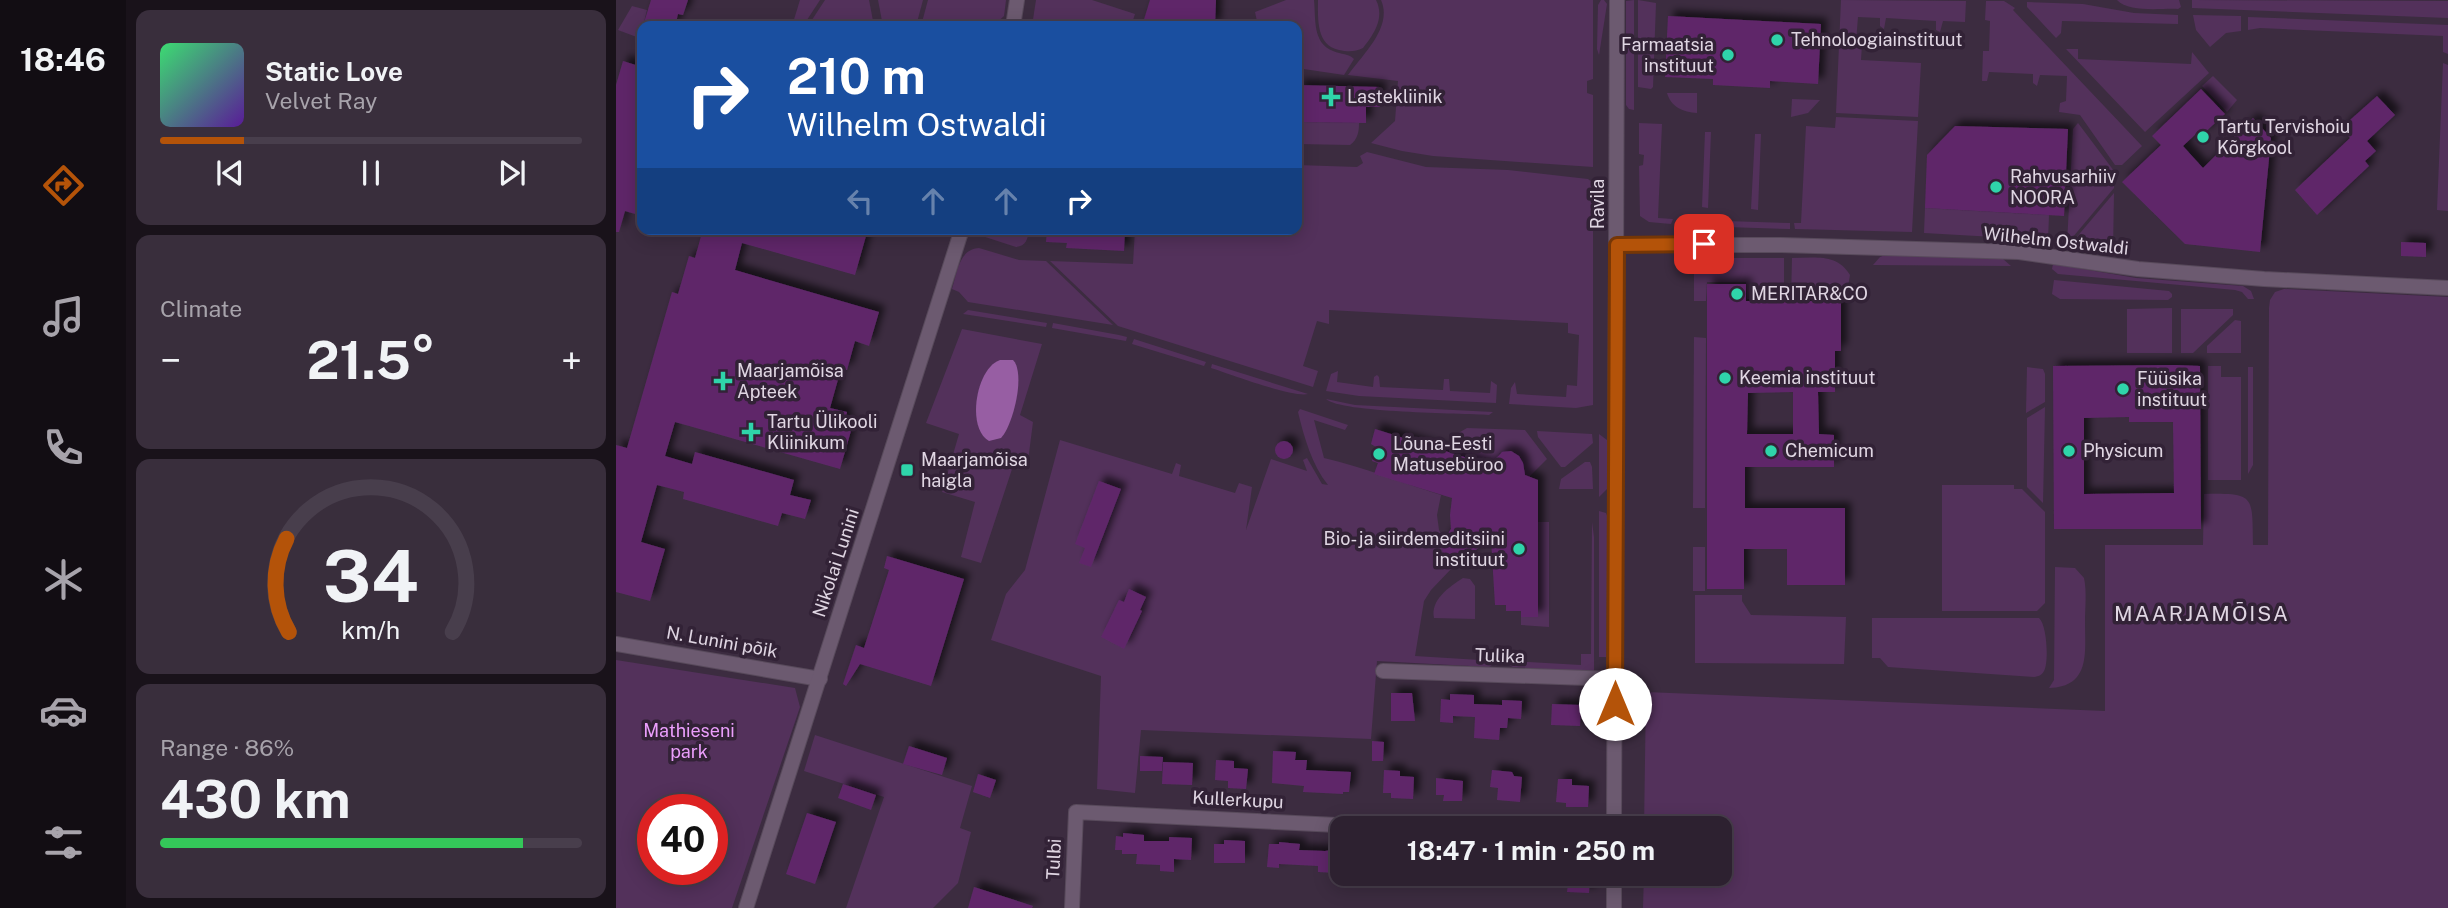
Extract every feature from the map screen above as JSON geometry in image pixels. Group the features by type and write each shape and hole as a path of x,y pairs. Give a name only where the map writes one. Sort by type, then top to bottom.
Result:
{"street":[{"path":"1014,21 1017,0"},
{"name":"Ravila","path":"1614,816 1617,0"},
{"name":"Nikolai Lunini","path":"746,908 960,235"},
{"name":"Wilhelm Ostwaldi","path":"1617,245 1768,245 2019,252 2138,269 2264,279 2448,288"},
{"name":"N. Lunini põik","path":"616,644 820,679"},
{"name":"Tulika","path":"1383,671 1615,679"},
{"name":"Kullerkupu","path":"1076,812 1330,825"},
{"name":"Tulbi","path":"1072,908 1076,812"},
{"path":"1614,886 1615,908"}],"green space":[{"path":"800,0 820,0 806,21 794,21"},
{"path":"825,0 869,0 873,21 811,21"},
{"path":"878,0 923,0 917,21 882,21"},
{"path":"928,0 1006,0 1004,16 998,21 922,21"},
{"path":"1036,0 1092,0 1135,14 1133,21 1033,21"},
{"path":"1286,0 1314,0 1316,29 1321,42 1333,51 1354,59 1344,75 1302,69 1302,21 1257,21 1255,12"},
{"path":"1318,0 1376,0 1379,19 1363,48 1342,51 1326,43 1320,30"},
{"path":"1381,0 1593,0 1593,79 1587,81 1587,93 1593,95 1593,167 1433,156 1371,143 1395,121 1398,81 1348,75 1380,30 1384,10"},
{"path":"1601,0 1607,4 1599,55 1598,5"},
{"path":"1634,0 1634,110 1626,105 1626,1"},
{"path":"1638,0 1656,3 1651,89 1638,87"},
{"path":"1841,0 1966,1 1965,22 1943,21 1940,32 1936,30 1936,21 1886,18 1884,29 1880,26 1880,18 1858,17 1856,42 1862,44 1861,60 1921,63 1918,117 1836,113"},
{"path":"2117,0 2179,0 2181,7 2146,9 2129,7"},
{"path":"2192,0 2448,1 2448,18 2192,8"},
{"path":"1986,1 2004,1 2015,8 2013,10 2142,146 2122,165 2115,165 2080,115 2059,112 2060,103 2066,101 2067,76 2040,75 2037,86 2033,83 2033,74 1989,72 1987,81 1982,81 1983,51 1989,51 1990,21 1985,20"},
{"path":"2027,2 2083,4 2134,13 2178,15 2178,24 2062,21 2061,33 2056,38 2027,7"},
{"path":"632,6 647,10 644,21 637,21 637,37 618,30"},
{"path":"2193,15 2241,16 2241,31 2226,33 2210,47 2196,30"},
{"path":"2248,17 2448,25 2448,54 2443,52 2443,36 2260,28 2248,30"},
{"path":"2066,49 2078,49 2078,59 2191,64 2192,52 2209,73 2145,132"},
{"path":"2443,63 2448,65 2448,211 2437,210"},
{"path":"2213,76 2237,100 2227,112 2202,86"},
{"path":"1667,93 1697,93 1697,113 1678,108"},
{"path":"1792,99 1820,100 1808,113 1791,117"},
{"path":"1836,117 1918,121 1912,232 1795,229 1794,223 1801,223 1806,126 1835,128"},
{"path":"1302,122 1359,123 1356,138 1350,145 1302,144"},
{"path":"1639,123 1662,124 1658,218 1673,219 1671,224 1649,222 1640,216 1639,166 1643,165 1644,155 1639,154"},
{"path":"2078,123 2114,171 2114,188 2067,244 2073,129"},
{"path":"1705,132 1711,132 1708,208 1702,207"},
{"path":"1755,134 1761,134 1758,210 1751,209"},
{"path":"1367,152 1426,167 1508,170 1588,179 1593,183 1593,405 1576,408 1509,404 1511,388 1515,382 1517,394 1566,397 1567,385 1577,386 1579,335 1568,333 1568,323 1329,310 1329,324 1317,321 1303,366 1318,371 1313,387 1118,326 1050,261 1133,264 1135,235 1302,235 1302,165 1357,167 1363,163 1360,156"},
{"path":"2114,193 2113,249 2110,252 2070,245"},
{"path":"1925,208 2049,215 2048,240 1924,233"},
{"path":"1726,221 1790,223 1790,229 1726,227"},
{"path":"979,235 1028,235 1022,245 1016,247"},
{"path":"979,248 1019,260 1046,261 1113,325 968,302 952,289 963,257 972,249"},
{"path":"1890,253 2003,259 2011,266 1873,265 1880,257"},
{"path":"1703,258 1784,258 1784,299 1747,299 1746,282 1707,282 1706,301 1694,301 1694,265"},
{"path":"1792,258 1824,258 1839,263 1850,275 1846,298 1791,299"},
{"path":"2053,264 2136,278 2243,286 2251,291 2254,299 2248,299 2242,292 2235,290 2058,274 2052,269"},
{"path":"2054,280 2169,291 2172,297 2168,300 2060,299 2052,294"},
{"path":"2284,289 2448,297 2448,908 1643,908 1644,886 1732,886 1732,816 1644,816 1646,692 2105,711 2105,545 2203,545 2204,494 2221,494 2242,497 2248,501 2251,507 2253,545 2268,545 2269,308 2275,292"},
{"path":"2172,308 2172,353 2127,353 2127,309"},
{"path":"2181,309 2233,309 2233,315 2193,353 2181,353"},
{"path":"968,310 1047,323 1046,327 963,314"},
{"path":"2235,320 2241,321 2241,353 2207,353 2207,346"},
{"path":"1053,323 1127,337 1126,341 1052,328"},
{"path":"962,329 1042,344 1020,415 1033,422 1028,461 1016,457 981,563 961,557 975,502 942,492 959,434 926,423"},
{"path":"1694,337 1706,338 1705,508 1693,508"},
{"path":"1134,339 1206,362 1204,366 1132,344"},
{"path":"1212,364 1308,394 1261,385 1211,368"},
{"path":"2208,366 2221,366 2221,377 2241,377 2241,480 2208,480"},
{"path":"2027,367 2043,369 2045,402 2026,413"},
{"path":"2248,367 2253,367 2253,465 2248,474"},
{"path":"1338,371 1337,382 1373,387 1374,377 1377,375 1380,387 1443,390 1444,379 1449,379 1450,391 1490,393 1491,381 1497,385 1496,403 1359,396 1326,391 1331,374"},
{"path":"1326,399 1355,405 1493,412 1489,415 1377,410 1336,404"},
{"path":"2045,407 2043,503 2027,487 2027,418"},
{"path":"1300,409 1348,425 1345,430 1314,420 1324,458 1441,495 1437,515 1439,530 1444,539 1443,554 1452,568 1424,601 1415,656 1480,660 1482,650 1486,652 1492,665 1489,667 1377,661 1371,739 1141,730 1135,793 1097,789 1101,676 991,640 1006,594 1025,570 1060,440 1172,474 1176,463 1181,465 1179,476 1235,493 1239,483 1252,487 1246,530 1271,459 1307,471 1303,460 1307,458 1322,484 1328,485 1309,450 1298,412"},
{"path":"1467,428 1525,430 1547,459 1529,477 1523,475 1522,461 1511,451 1500,453 1492,465 1444,450 1455,435"},
{"path":"1537,431 1592,434 1593,443 1565,467 1561,467 1538,437"},
{"path":"1599,434 1607,440 1608,445 1608,488 1599,497"},
{"path":"1585,462 1590,462 1592,467 1593,489 1559,489 1561,479"},
{"path":"1942,485 2014,485 2014,489 2022,489 2045,512 2045,603 2037,611 1942,611"},
{"path":"1599,511 1606,513 1608,518 1606,657 1599,657"},
{"path":"1538,522 1549,522 1549,627 1521,625 1521,617 1538,617"},
{"path":"1592,522 1594,672 1513,667 1507,664 1505,659 1510,651 1512,661 1581,665 1581,654 1591,654"},
{"path":"1693,547 1705,547 1705,591 1693,591"},
{"path":"2055,567 2075,568 2084,578 2085,656 2079,675 2063,686 2049,688 2054,680"},
{"path":"1463,578 1470,579 1475,586 1475,619 1434,618 1438,600"},
{"path":"1695,595 1742,595 1742,601 1751,615 1846,617 1844,664 1695,663"},
{"path":"1872,618 2039,618 2045,635 2046,666 2042,674 2034,677 1888,667 1880,658 1872,658"},
{"name":"Mathieseni park","path":"616,660 795,688 800,707 732,908 616,908"},
{"path":"815,735 972,786 960,828 971,832 958,883 933,908 846,908 884,797 804,771"}],"shaded area":[{"path":"1000,360 1013,360 1017,367 1018,387 1010,423 1001,438 989,441 978,424 977,399 985,374"}],"building":[{"path":"651,0 688,0 683,15 678,14 676,21 645,21"},
{"path":"1150,0 1216,0 1215,21 1144,21"},
{"path":"1668,16 1821,24 1818,84 1770,81 1770,88 1713,85 1713,79 1665,77"},
{"path":"623,61 637,65 637,215 625,211 619,232 616,232 616,85"},
{"name":"Lastekliinik","path":"1302,85 1380,87 1380,107 1366,107 1366,123 1302,122"},
{"path":"2201,89 2225,114 2202,135 2199,131 2183,146 2203,168 2253,118 2271,138 2260,252 2185,244 2122,182 2161,145 2152,136"},
{"path":"2377,96 2395,115 2367,141 2376,151 2365,161 2369,166 2317,215 2295,190 2350,138 2341,128"},
{"name":"Rahvusarhiiv NOORA","path":"1955,126 2068,129 2064,216 1925,208 1927,155"},
{"path":"701,235 866,235 855,275 742,243 735,270 879,312 869,346 855,341 847,370 841,369 830,408 847,412 845,422 853,424 840,469 675,422 665,456 692,464 695,452 794,480 790,495 811,500 805,519 782,513 778,526 683,499 684,492 657,485 641,542 665,549 650,601 616,592 616,445 627,448 672,292 678,294 689,256 695,258"},
{"path":"1047,235 1125,235 1124,251 1066,248 1067,243 1046,242"},
{"path":"2401,242 2426,243 2426,257 2401,256"},
{"name":"Chemicum","path":"1707,284 1746,284 1746,301 1841,301 1841,351 1835,351 1835,392 1818,392 1819,434 1834,435 1834,467 1745,467 1745,508 1845,508 1845,585 1787,585 1787,549 1744,549 1744,589 1707,589","holes":["1793,392 1793,434 1747,434 1748,393"]},
{"name":"Physicum","path":"2053,366 2200,366 2201,529 2054,529","holes":["2129,417 2129,422 2173,422 2174,493 2084,494 2084,418"]},
{"path":"1375,429 1490,465 1502,452 1511,451 1519,456 1525,475 1538,480 1538,617 1521,617 1521,611 1506,611 1506,605 1495,605 1491,539 1451,568 1442,548 1451,529 1452,498 1374,474 1378,463 1372,461 1376,447 1371,444"},
{"path":"1284,441 1290,444 1293,450 1290,456 1284,459 1278,456 1275,450 1278,444"},
{"path":"1099,481 1121,489 1091,567 1079,563 1085,548 1075,544"},
{"path":"887,556 964,579 931,686 860,664 846,686 843,684 856,645 864,648 889,570 884,568"},
{"path":"1129,589 1146,597 1124,649 1101,637 1119,600 1124,602"},
{"path":"1391,693 1412,693 1415,721 1391,721"},
{"path":"1450,694 1474,695 1474,704 1502,705 1502,700 1522,701 1521,719 1508,718 1507,728 1500,728 1499,740 1474,738 1475,717 1453,716 1453,723 1440,722 1441,699 1450,700"},
{"path":"1552,704 1581,705 1580,726 1551,725"},
{"path":"1372,741 1384,742 1383,761 1372,761"},
{"path":"909,746 947,758 942,775 903,764"},
{"path":"1273,751 1296,752 1295,760 1307,760 1306,770 1351,772 1349,792 1303,792 1304,786 1272,783"},
{"path":"1140,756 1163,757 1162,771 1140,771"},
{"path":"1216,760 1234,761 1234,768 1248,769 1246,789 1228,788 1228,781 1215,780"},
{"path":"1163,762 1193,763 1192,785 1162,784"},
{"path":"1384,770 1400,771 1400,776 1414,777 1413,799 1391,798 1391,793 1383,793"},
{"path":"1492,770 1512,772 1514,776 1522,777 1520,802 1497,800 1498,788 1490,787"},
{"path":"978,774 996,780 990,798 973,792"},
{"path":"1436,778 1463,781 1462,801 1443,801 1444,795 1436,795"},
{"path":"1558,779 1572,779 1572,785 1589,786 1588,807 1566,807 1566,803 1556,802"},
{"path":"843,784 876,795 871,810 838,798"},
{"path":"807,813 836,822 815,884 786,874"},
{"path":"1123,833 1144,835 1144,841 1169,841 1169,837 1192,838 1191,860 1174,859 1174,872 1160,871 1160,865 1136,864 1137,854 1122,854 1122,850 1115,850 1116,836 1123,837"},
{"path":"1224,840 1245,841 1245,863 1214,863 1214,844 1224,844"},
{"path":"1269,844 1300,844 1299,850 1330,850 1330,873 1318,872 1318,866 1279,864 1279,868 1267,867"},
{"path":"1568,886 1589,886 1589,893 1567,892"},
{"path":"974,887 1033,906 968,908"}],"place":[{"name":"Tehnoloogiainstituut","path":"1777,40"},
{"name":"Farmaatsia instituut","path":"1728,55"},
{"name":"Lastekliinik","path":"1331,97"},
{"name":"Tartu Tervishoiu Kõrgkool","path":"2203,137"},
{"name":"Rahvusarhiiv NOORA","path":"1996,187"},
{"name":"MERITAR&CO","path":"1737,294"},
{"name":"Keemia instituut","path":"1725,378"},
{"name":"Maarjamõisa Apteek","path":"723,381"},
{"name":"Füüsika instituut","path":"2123,389"},
{"name":"Tartu Ülikooli Kliinikum","path":"751,432"},
{"name":"Chemicum","path":"1771,451"},
{"name":"Physicum","path":"2069,451"},
{"name":"Lõuna-Eesti Matusebüroo","path":"1379,454"},
{"name":"Maarjamõisa haigla","path":"907,470"},
{"name":"Bio- ja siirdemeditsiini instituut","path":"1519,549"}],"district":[{"name":"MAARJAMÕISA","path":"2202,614"}],"route":[{"path":"1615,704 1617,245 1704,244"}]}
